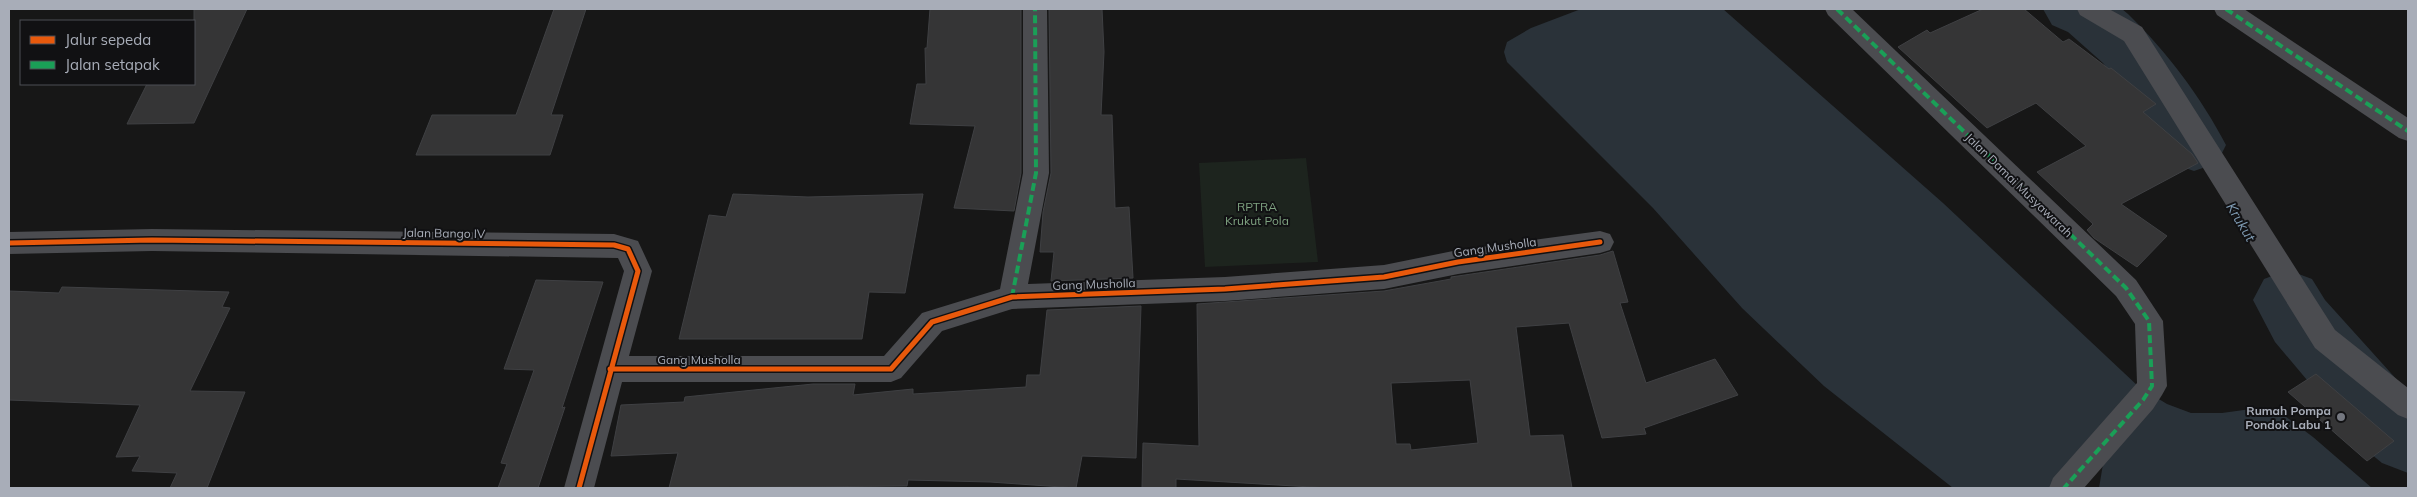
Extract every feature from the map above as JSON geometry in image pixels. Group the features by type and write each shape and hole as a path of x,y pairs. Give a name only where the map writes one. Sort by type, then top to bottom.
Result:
{"street":[{"path":"1012,297 1036,172 1035,9"},
{"name":"Jalan Damai Musyawarah","path":"1837,9 2126,288 2149,321 2148,393 2064,488"},
{"path":"2090,9 2133,34 2325,338 2408,406"},
{"path":"2226,9 2408,131"},
{"name":"Jalan Bango IV","path":"9,243 152,240 614,245 628,249 638,271 579,488"},
{"name":"Gang Musholla","path":"610,370 891,369 932,322 1012,297 1225,289 1384,277 1458,262 1600,242"}],"green space":[{"name":"RPTRA Krukut Pola","path":"1306,158 1318,262 1205,267 1199,163"}],"shaded area":[{"path":"1581,9 1723,9 1943,203 2139,387 2167,404 2191,413 2222,413 2251,409 2285,416 2313,437 2372,488 2099,488 2103,464 2129,400 2049,488 1953,488 1824,386 1742,308 1653,208 1507,62 1504,52 1507,42 1531,28"}],"building":[{"path":"194,9 247,9 194,123 127,124 146,85 195,85"},
{"path":"554,9 586,9 551,115 563,115 550,155 416,155 432,115 516,115"},
{"path":"930,9 1021,9 1021,173 1014,211 954,208 975,126 910,124 917,84 926,84 925,48 927,48"},
{"path":"1049,9 1102,9 1104,52 1101,115 1112,115 1115,208 1129,207 1133,278 1051,281 1054,252 1040,252 1043,212 1051,173"},
{"path":"1983,9 2024,9 2063,42 2069,39 2109,69 2111,68 2156,104 2143,112 2192,154 2198,163 2121,204 2167,236 2137,267 2094,238 2087,230 2093,224 2037,172 2086,146 2036,103 1987,128 1898,47 1927,30 1930,33"},
{"path":"733,194 808,197 923,194 905,293 869,292 862,339 679,339 709,215 726,217"},
{"path":"1613,251 1628,302 1620,303 1646,383 1715,359 1738,395 1644,428 1646,434 1602,438 1569,323 1516,327 1530,436 1563,435 1572,488 1328,488 1176,479 1176,488 1142,488 1143,443 1199,446 1197,304 1384,291 1451,279 1451,277 1600,255","holes":["1470,380 1478,443 1411,450 1410,444 1396,444 1391,383"]},
{"path":"536,280 603,282 538,488 498,488 507,464 501,463 534,370 504,369"},
{"path":"62,287 229,292 222,307 230,308 190,391 245,392 207,488 170,488 177,473 132,471 140,456 116,457 140,405 9,400 9,291 59,293"},
{"path":"1141,306 1136,458 1082,456 1076,488 990,482 908,480 907,486 669,488 678,453 611,456 621,405 684,402 685,397 813,384 855,384 853,395 913,389 913,394 1026,387 1027,375 1040,375 1047,310"},
{"name":"Rumah Pompa Pondok Labu 1","path":"2316,374 2394,441 2367,461 2288,392"}],"waterway":[{"name":"Krukut","path":"2073,9 2090,16 2124,47 2157,88 2194,145"},
{"name":"Krukut","path":"2288,300 2300,321 2391,425 2408,439"}],"marked path":[{"path":"1012,297 1036,173 1035,9"},
{"path":"1837,9 2126,288 2149,321 2152,386 2143,400 2064,488"},
{"path":"2226,9 2408,131"}],"cycle path":[{"path":"9,243 152,240 614,245 628,249 638,271 579,488"},
{"path":"610,369 891,369 932,322 1012,297 1225,289 1384,277 1458,262 1600,242"}],"place":[{"name":"Rumah Pompa Pondok Labu 1","path":"2341,417"}]}
